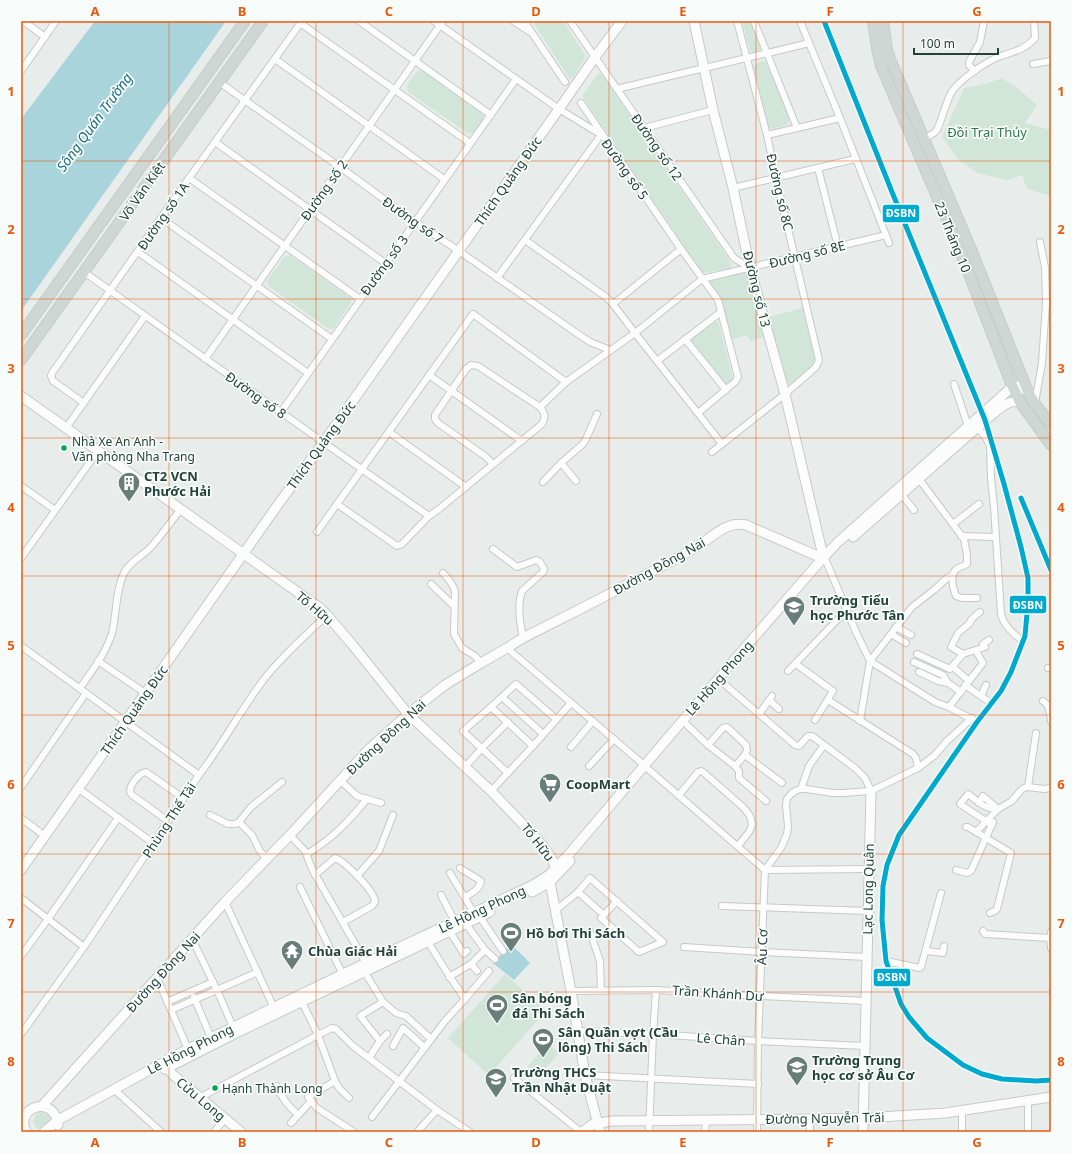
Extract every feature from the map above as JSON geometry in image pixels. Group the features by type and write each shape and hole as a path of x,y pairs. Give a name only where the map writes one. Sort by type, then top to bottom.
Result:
{"main road":[{"name":"Võ Văn Kiệt","path":"21,335 245,21"},
{"name":"Võ Văn Kiệt","path":"21,360 263,21"},
{"name":"23 Tháng 10","path":"872,21 876,48 881,66 960,253 1012,387 1020,402 1051,445"},
{"name":"23 Tháng 10","path":"883,21 887,50 890,59 971,249 1028,392 1035,404 1051,424"},
{"path":"207,73 219,82"},
{"path":"914,144 924,139"},
{"path":"960,253 971,249"}],"street":[{"path":"23,21 45,37"},
{"path":"21,71 56,21"},
{"path":"359,21 490,115"},
{"name":"Đường số 5","path":"434,21 442,23 516,79 559,109 601,135 718,300 738,376 737,380 726,390"},
{"path":"513,21 533,34"},
{"path":"524,21 565,82"},
{"name":"Đường số 12","path":"570,21 734,258 750,268"},
{"name":"Thích Quảng Đức","path":"21,870 595,57 622,21"},
{"name":"Đường số 13","path":"694,21 750,268 784,394 824,559"},
{"name":"Đường số 8C","path":"737,21 767,135 819,360 815,368 784,394"},
{"path":"754,21 797,128"},
{"path":"800,21 889,243"},
{"path":"974,71 969,62 980,42 984,21"},
{"path":"924,139 937,130 952,91 974,71 996,58 1031,44 1035,38 1034,21"},
{"path":"301,22 470,143"},
{"name":"Đường số 1A","path":"84,403 55,383 51,379 52,373 301,22"},
{"name":"Đường số 2","path":"205,359 442,23"},
{"path":"617,89 809,43"},
{"path":"275,59 444,179"},
{"path":"1033,64 1051,61"},
{"name":"Đường số 3","path":"281,412 516,79"},
{"name":"Đường số 7","path":"219,82 245,99 415,222 578,334 590,342 610,350"},
{"path":"497,278 601,135 580,103"},
{"path":"644,128 713,110"},
{"path":"767,135 840,118"},
{"path":"215,142 385,263"},
{"path":"733,188 855,159"},
{"path":"818,168 838,247"},
{"path":"189,178 360,299"},
{"path":"161,218 332,339"},
{"name":"Đường số 8E","path":"540,407 566,382 635,333 702,279 886,235"},
{"path":"525,240 606,297 613,304 722,444"},
{"path":"1035,404 1042,363 1046,303 1045,267 1040,242"},
{"path":"613,304 681,249"},
{"path":"138,252 308,373"},
{"name":"Đường số 8","path":"84,272 323,443 430,516"},
{"path":"657,361 721,312"},
{"path":"317,532 473,314 566,382"},
{"path":"66,428 145,316"},
{"path":"685,339 726,390 698,412"},
{"path":"337,504 397,546 402,544 430,516 542,424 545,415 540,407 478,366 468,366 435,415 436,421 486,457 493,464"},
{"path":"429,375 522,441"},
{"path":"954,384 973,425 986,438 990,446 990,469 1001,614 1007,627 1021,640"},
{"path":"1012,387 1019,386 1028,392"},
{"name":"Lê Hồng Phong","path":"824,559 919,479 1012,387"},
{"path":"712,452 784,394"},
{"name":"Tố Hữu","path":"21,396 320,608 356,648 408,714 518,818 549,854 558,870"},
{"name":"Lê Hồng Phong","path":"44,1132 58,1128 166,1065 188,1049 233,1027 301,999 454,922 477,915 550,878 837,543 973,425 1008,403 1013,401 1020,402"},
{"path":"543,482 561,462 579,448 586,439 597,414"},
{"path":"389,432 466,487"},
{"path":"21,558 98,451"},
{"path":"561,462 576,481"},
{"path":"919,479 964,539 967,564 958,568 954,572 953,586 956,596 962,598 977,598"},
{"path":"21,486 55,510"},
{"path":"901,494 914,510"},
{"path":"953,524 979,504"},
{"path":"80,688 98,661 112,633 118,594 128,566 151,547 180,510"},
{"name":"Đường Đồng Nai","path":"24,1127 24,1119 26,1114 36,1107 42,1106 225,902 266,858 290,835 369,749 408,714 444,685 523,638 662,567 708,540 720,530 730,526 738,524 746,525 824,559"},
{"path":"961,536 995,537"},
{"path":"493,549 515,566 519,567 538,560 544,569 522,591 520,595 519,620 523,638"},
{"path":"765,870 781,848 787,834 788,827 786,805 790,794 801,789 843,794 871,791 918,768 935,755 946,742 975,720 935,702 870,661 824,559"},
{"path":"443,573 453,585 454,590 454,634 462,648 475,656 481,663"},
{"path":"860,721 870,661 912,607 948,577 953,575"},
{"path":"431,584 454,606"},
{"path":"963,654 951,647 958,633 980,612"},
{"path":"788,671 838,619 848,613"},
{"name":"Phùng Thế Tài","path":"21,1034 84,947 198,774 215,753 267,675 279,660 327,615"},
{"path":"896,627 911,635"},
{"path":"891,634 906,642"},
{"path":"918,654 950,669 963,654 985,647 983,644 989,640"},
{"path":"21,646 198,774"},
{"path":"507,648 765,870 869,869"},
{"path":"949,707 983,663 976,651"},
{"path":"98,661 145,693"},
{"path":"914,662 943,675 948,683 960,692"},
{"path":"796,664 833,691 815,720"},
{"path":"953,667 967,683 991,703"},
{"path":"919,672 938,681 948,683"},
{"path":"720,681 795,745 800,745 810,736 824,745 855,768 865,778 871,791"},
{"name":"Lê Hồng Phong","path":"646,767 687,725 720,681"},
{"path":"508,773 463,731 516,684 556,719"},
{"path":"981,696 986,685"},
{"path":"21,787 86,693"},
{"path":"502,697 543,734"},
{"path":"759,714 770,698 779,709"},
{"path":"828,700 913,754 916,758 918,768"},
{"path":"1043,701 1048,705 1051,721"},
{"path":"491,791 571,703"},
{"path":"491,707 533,746"},
{"path":"570,747 593,721"},
{"path":"465,767 508,722"},
{"path":"687,725 708,745 735,766 739,771 740,778 766,801"},
{"path":"708,745 725,727 746,745 747,750 735,766"},
{"path":"1028,787 1036,733"},
{"path":"589,766 614,739"},
{"path":"801,789 809,766 824,745"},
{"path":"744,755 782,783"},
{"path":"168,821 132,795 130,792 131,787 141,773 146,772 183,798"},
{"path":"678,795 698,772 703,772 744,808 750,816 752,824 751,828 738,846"},
{"path":"340,780 357,796 381,803"},
{"path":"210,815 228,824 235,824 239,822 251,807 282,782"},
{"path":"989,823 960,804 968,794 992,810 998,809 1012,801 1021,790 1028,787 1044,789 1051,788"},
{"path":"79,789 153,843"},
{"name":"Lạc Long Quân","path":"863,1132 871,791"},
{"path":"307,854 332,837 348,822 367,799"},
{"path":"956,870 968,873 971,871 986,838 989,823 998,809"},
{"path":"357,876 379,851 394,815"},
{"path":"21,818 45,836"},
{"path":"21,956 118,818"},
{"path":"239,822 252,835 260,851 266,858"},
{"path":"976,832 989,823"},
{"path":"966,827 1011,853 997,909 990,913"},
{"path":"290,835 307,854 310,866 343,922 383,1002 396,1013 406,1016 431,1039"},
{"path":"315,875 335,858 340,860 357,876 374,896 375,902 370,908 343,922"},
{"path":"460,868 481,881 476,891 465,897"},
{"name":"Âu Cơ","path":"757,1132 758,1041 765,870"},
{"path":"450,873 477,915 503,950"},
{"path":"550,878 585,1075 600,1132"},
{"path":"556,910 578,892 590,878 663,942 639,952 601,918 616,901"},
{"path":"300,887 343,975"},
{"path":"578,892 604,915"},
{"path":"886,960 920,968 941,893"},
{"path":"441,895 454,922"},
{"path":"21,898 84,947"},
{"path":"225,902 258,972 278,1009"},
{"path":"722,906 868,911"},
{"name":"Lê Hồng Phong","path":"301,999 343,975 450,932 466,924 477,915"},
{"path":"466,924 485,950 495,959"},
{"path":"983,931 985,934 1050,935 1051,948"},
{"path":"450,932 464,954 467,951"},
{"path":"590,932 600,961 601,990"},
{"path":"192,939 233,1027"},
{"path":"428,942 465,999"},
{"path":"926,951 943,952 944,946"},
{"path":"684,947 867,957"},
{"path":"450,977 471,964 485,950"},
{"path":"471,964 477,971"},
{"path":"372,1117 445,1020 489,971"},
{"path":"171,1010 195,1001 258,972"},
{"path":"157,978 188,1049"},
{"path":"168,1002 213,982"},
{"name":"Trần Khánh Dư","path":"571,990 656,990 866,1001"},
{"path":"649,1132 652,1034 656,990"},
{"path":"191,992 212,1038"},
{"path":"301,999 318,1035 335,1081 339,1088 349,1098"},
{"path":"380,1041 360,1016 383,1002"},
{"name":"Lê Hồng Phong","path":"58,1128 166,1065 278,1009"},
{"path":"199,1098 332,1028 336,1029 349,1043 465,1131"},
{"path":"393,1046 403,1028 424,1047"},
{"name":"Lê Chân","path":"578,1031 864,1046"},
{"path":"369,1058 380,1041 387,1034"},
{"name":"Cửu Long","path":"166,1065 172,1074 241,1132"},
{"path":"585,1075 758,1084"},
{"path":"514,1078 582,1132 593,1124 598,1123"},
{"path":"335,1081 308,1097 318,1108 354,1132"},
{"path":"277,1086 280,1095 288,1106 298,1115"},
{"path":"118,1093 161,1132"},
{"name":"Đường Nguyễn Trãi","path":"598,1123 649,1120 863,1118 962,1112 1051,1097"},
{"path":"1028,1100 1028,1132"},
{"path":"291,1123 311,1101"},
{"path":"42,1106 47,1107 56,1114 58,1128"},
{"path":"417,1132 437,1110"},
{"path":"962,1112 962,1132"},
{"path":"214,1132 225,1119"},
{"path":"810,1119 810,1132"},
{"path":"705,1132 706,1120"}],"green space":[{"path":"532,21 563,21 586,56 574,76 570,79"},
{"path":"742,21 751,21 760,50 752,52 750,50"},
{"path":"762,61 766,63 790,117 787,125 772,129 767,126 754,67 755,64"},
{"path":"417,71 423,71 483,114 483,119 472,133 469,134 408,92 407,85"},
{"path":"601,73 732,264 729,269 702,273 582,96 597,75"},
{"name":"Đồi Trại Thủy","path":"1002,78 1016,87 1037,105 1025,123 1051,130 1051,196 1027,189 1022,175 1007,180 977,173 958,159 942,137 964,88 985,84"},
{"path":"290,255 351,298 351,303 334,328 329,329 268,286 267,281 285,256"},
{"path":"743,272 749,272 766,336 751,341 746,335 731,340 709,284 711,281"},
{"path":"803,308 815,357 814,366 790,384 782,377 765,318"},
{"path":"716,322 719,324 733,379 727,385 692,345 692,338"},
{"name":"Sân bóng đá Thi Sách","path":"505,974 546,1011 489,1075 448,1038"},
{"name":"Sân Quần vợt (Cầu lông) Thi Sách","path":"548,1043 559,1053 539,1076 528,1066"},
{"path":"40,1112 48,1115 51,1122 42,1130 38,1129 33,1122 35,1116"}],"water":[{"name":"Sông Quán Trường","path":"95,21 226,21 21,311 21,119"},
{"name":"Hồ bơi Thi Sách","path":"511,944 530,963 514,980 493,963"}],"railway":[{"path":"983,413 993,445"}],"transit line":[{"name":"ĐSBN","path":"824,21 985,420 1004,484 1028,578 1028,602 1025,636 1011,672 1001,691 977,722 899,835 887,865 883,886 882,920 886,961 901,1004 909,1017 927,1038 963,1065 982,1074 1002,1079 1036,1081 1051,1080"},
{"name":"ĐSBN","path":"1021,498 1051,570"}],"place":[{"name":"Nhà Xe An Anh - Văn phòng Nha Trang","path":"64,448"},
{"name":"CT2 VCN Phước Hải","path":"129,502"},
{"name":"Trường Tiểu học Phước Tân","path":"794,626"},
{"name":"CoopMart","path":"550,804"},
{"name":"Hồ bơi Thi Sách","path":"511,952"},
{"name":"Chùa Giác Hải","path":"292,970"},
{"name":"Sân bóng đá Thi Sách","path":"497,1024"},
{"name":"Sân Quần vợt (Cầu lông) Thi Sách","path":"543,1058"},
{"name":"Trường Trung học cơ sở Âu Cơ","path":"797,1086"},
{"name":"Hạnh Thành Long","path":"215,1088"},
{"name":"Trường THCS Trần Nhật Duật","path":"496,1098"}]}
